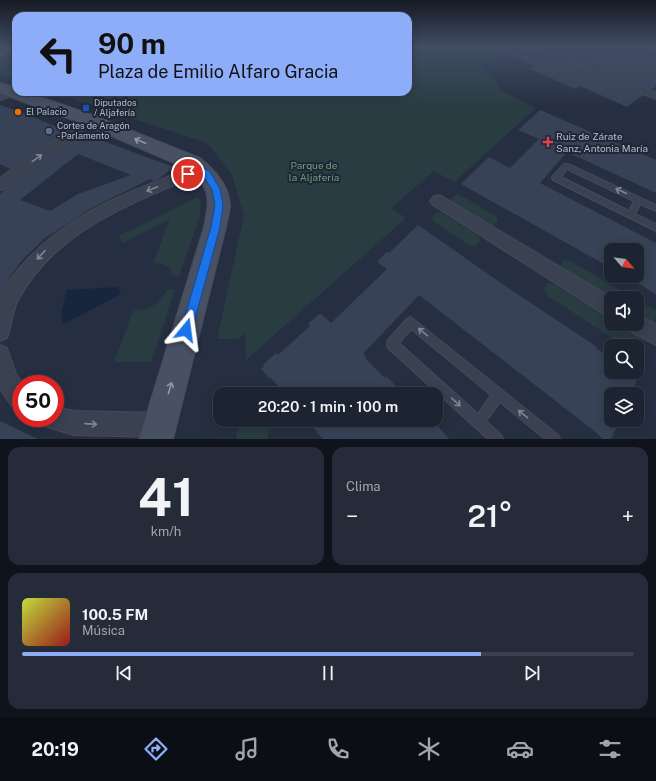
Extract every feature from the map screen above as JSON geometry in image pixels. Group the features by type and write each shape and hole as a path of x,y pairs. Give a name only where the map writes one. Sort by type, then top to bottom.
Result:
{"main road":[{"path":"19,96 89,120 181,157 201,168 207,174 216,189 218,196 218,214 158,432"}],"street":[{"path":"585,66 656,96"},
{"path":"2,181 89,120"},
{"path":"0,331 4,310 13,291 42,254 56,240 90,218 201,168"},
{"path":"438,201 604,304"},
{"path":"644,328 656,335"},
{"path":"0,354 7,380 12,387"},
{"path":"64,421 158,432"}],"lane":[{"path":"656,208 566,166 556,178 656,228"},
{"path":"630,215 640,200"},
{"path":"497,439 392,344 410,322 554,439"},
{"path":"479,422 499,394"}],"green space":[{"path":"0,66 12,66 12,79 0,75"},
{"name":"Parque de la Aljafería","path":"412,66 480,66 494,78 500,90 536,108 454,182 434,171 391,208 406,218 246,360 245,333 238,339 217,339 244,215 232,175 207,143 64,96 412,96"},
{"path":"455,195 460,195 497,217 498,221 494,225 489,225 452,203 451,199"},
{"path":"198,197 201,203 200,216 179,276 172,275 170,268 163,264 153,263 170,219 123,243 119,236"},
{"path":"436,212 442,213 479,236 480,241 475,246 470,246 433,221 432,217"},
{"path":"564,260 570,261 604,281 604,283 608,283 622,291 604,291 604,294 562,271 560,266"},
{"path":"548,283 554,284 604,315 604,331 630,331 640,339 614,339 546,295 544,289"},
{"path":"167,290 175,290 151,362 114,362 133,311 144,309 157,303"},
{"path":"644,304 656,312 655,323 649,323 644,320"},
{"path":"237,427 269,428 268,439 236,439"}],"water":[{"path":"118,287 121,291 118,296 63,324 61,313 67,290"}],"building":[{"path":"533,66 574,66 643,95 627,107 580,86 575,89 529,68"},
{"path":"598,66 656,66 656,86 652,89"},
{"path":"0,105 65,130 10,169 0,164"},
{"path":"540,110 656,160 656,193 567,152 540,183 656,243 656,294 637,283 644,283 644,243 604,243 604,264 461,184 489,157 510,168 539,139 518,130"},
{"path":"82,133 173,167 160,178 154,181 150,179 90,209 45,238 23,259 11,275 0,294 0,194","holes":["78,154 131,175 78,194 50,211 20,200"]},
{"path":"418,225 597,347 596,348 604,353 604,379 637,379 634,387 604,387 604,427 617,427 611,439 603,439 419,295 363,354 366,357 365,358 385,378 386,376 397,387 279,387 261,369 264,366 263,365 276,353 278,355 310,326 308,324 319,314 331,323 387,269 377,262 387,252 389,253"},
{"path":"0,421 38,439 0,439"},
{"path":"313,427 438,427 449,439 323,439"}],"place":[{"name":"Diputados / Aljafería","path":"86,108"},
{"name":"El Palacio","path":"18,112"},
{"name":"Cortes de Aragón - Parlamento","path":"49,131"},
{"name":"Ruiz de Zárate Sanz, Antonia María","path":"548,142"}],"route":[{"path":"186,330 215,227 219,205 216,189 207,174 201,168 188,174"}]}
